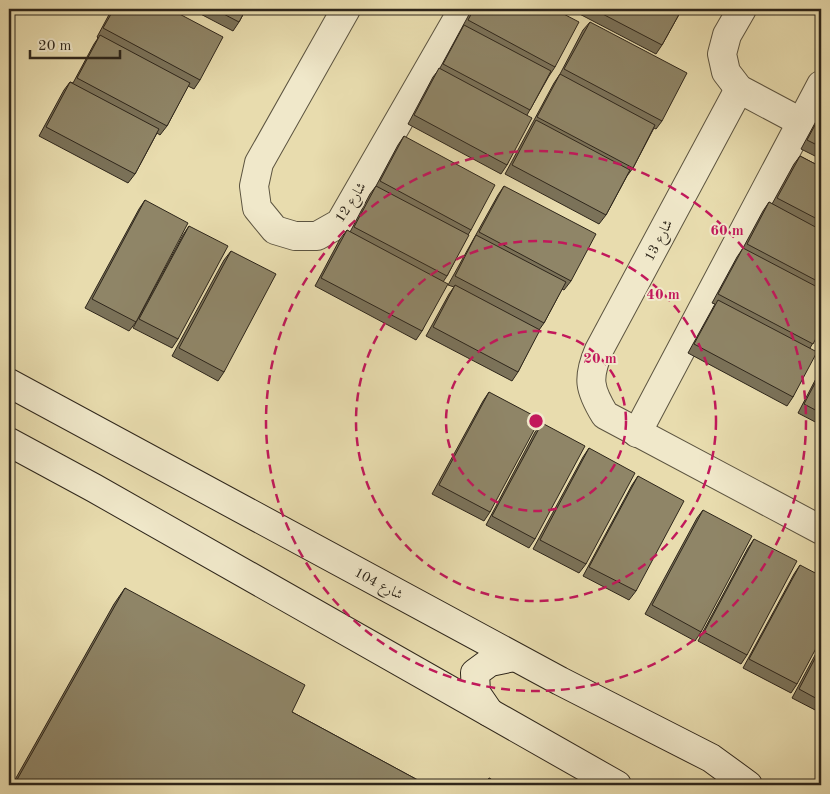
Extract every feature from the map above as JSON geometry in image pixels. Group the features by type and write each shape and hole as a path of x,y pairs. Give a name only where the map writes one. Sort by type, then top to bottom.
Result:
{"street":[{"name":"شارع 12","path":"346,9 259,163 257,171 254,186 257,208 275,230 295,236 317,236 340,223 458,18 461,9"},
{"path":"742,9 727,35 722,54 726,72 739,89 802,122"},
{"path":"637,433 821,85"},
{"name":"شارع 13","path":"739,89 593,363 591,379 593,396 605,415 821,530"},
{"name":"شارع 104","path":"9,383 514,657 712,758 748,785"},
{"path":"9,442 94,488 617,785"},
{"path":"489,712 476,693 475,672 490,662 514,657"}],"building":[{"path":"114,9 170,9 223,37 200,80 103,28"},
{"path":"214,9 246,9 239,22"},
{"path":"474,9 554,9 579,22 555,67 468,20"},
{"path":"593,9 682,9 662,45"},
{"path":"590,22 687,73 662,121 564,69"},
{"path":"464,25 551,71 530,110 443,64"},
{"path":"100,35 190,83 167,126 77,78"},
{"path":"439,68 532,118 507,165 414,115"},
{"path":"560,74 655,125 633,168 537,117"},
{"path":"70,82 159,129 135,174 46,127"},
{"path":"821,114 821,147 807,140"},
{"path":"536,120 630,170 606,215 512,165"},
{"path":"404,136 495,185 471,230 380,181"},
{"path":"800,156 821,167 821,221 777,198"},
{"path":"376,186 469,235 447,276 354,227"},
{"path":"504,186 596,234 571,281 479,232"},
{"path":"145,200 188,223 136,322 92,299"},
{"path":"769,202 821,230 821,283 747,244"},
{"path":"189,226 228,246 178,339 139,319"},
{"path":"347,230 448,284 422,331 321,278"},
{"path":"476,235 566,282 544,323 455,276"},
{"path":"743,248 821,289 821,329 813,344 718,294"},
{"path":"231,251 276,274 224,372 179,348"},
{"path":"455,285 540,330 518,372 433,327"},
{"path":"718,300 817,352 793,397 694,344"},
{"path":"821,372 821,413 804,404"},
{"path":"489,392 540,419 490,512 439,485"},
{"path":"542,423 585,446 535,539 492,516"},
{"path":"589,448 635,473 586,564 540,540"},
{"path":"638,476 684,501 636,591 589,567"},
{"path":"703,510 752,536 701,632 652,605"},
{"path":"754,539 797,561 747,655 704,632"},
{"path":"800,565 821,576 821,639 797,684 749,659"},
{"path":"125,588 305,685 292,712 427,785 14,785"},
{"path":"821,647 821,701 799,689"},
{"path":"489,778 501,785 487,785"}]}
